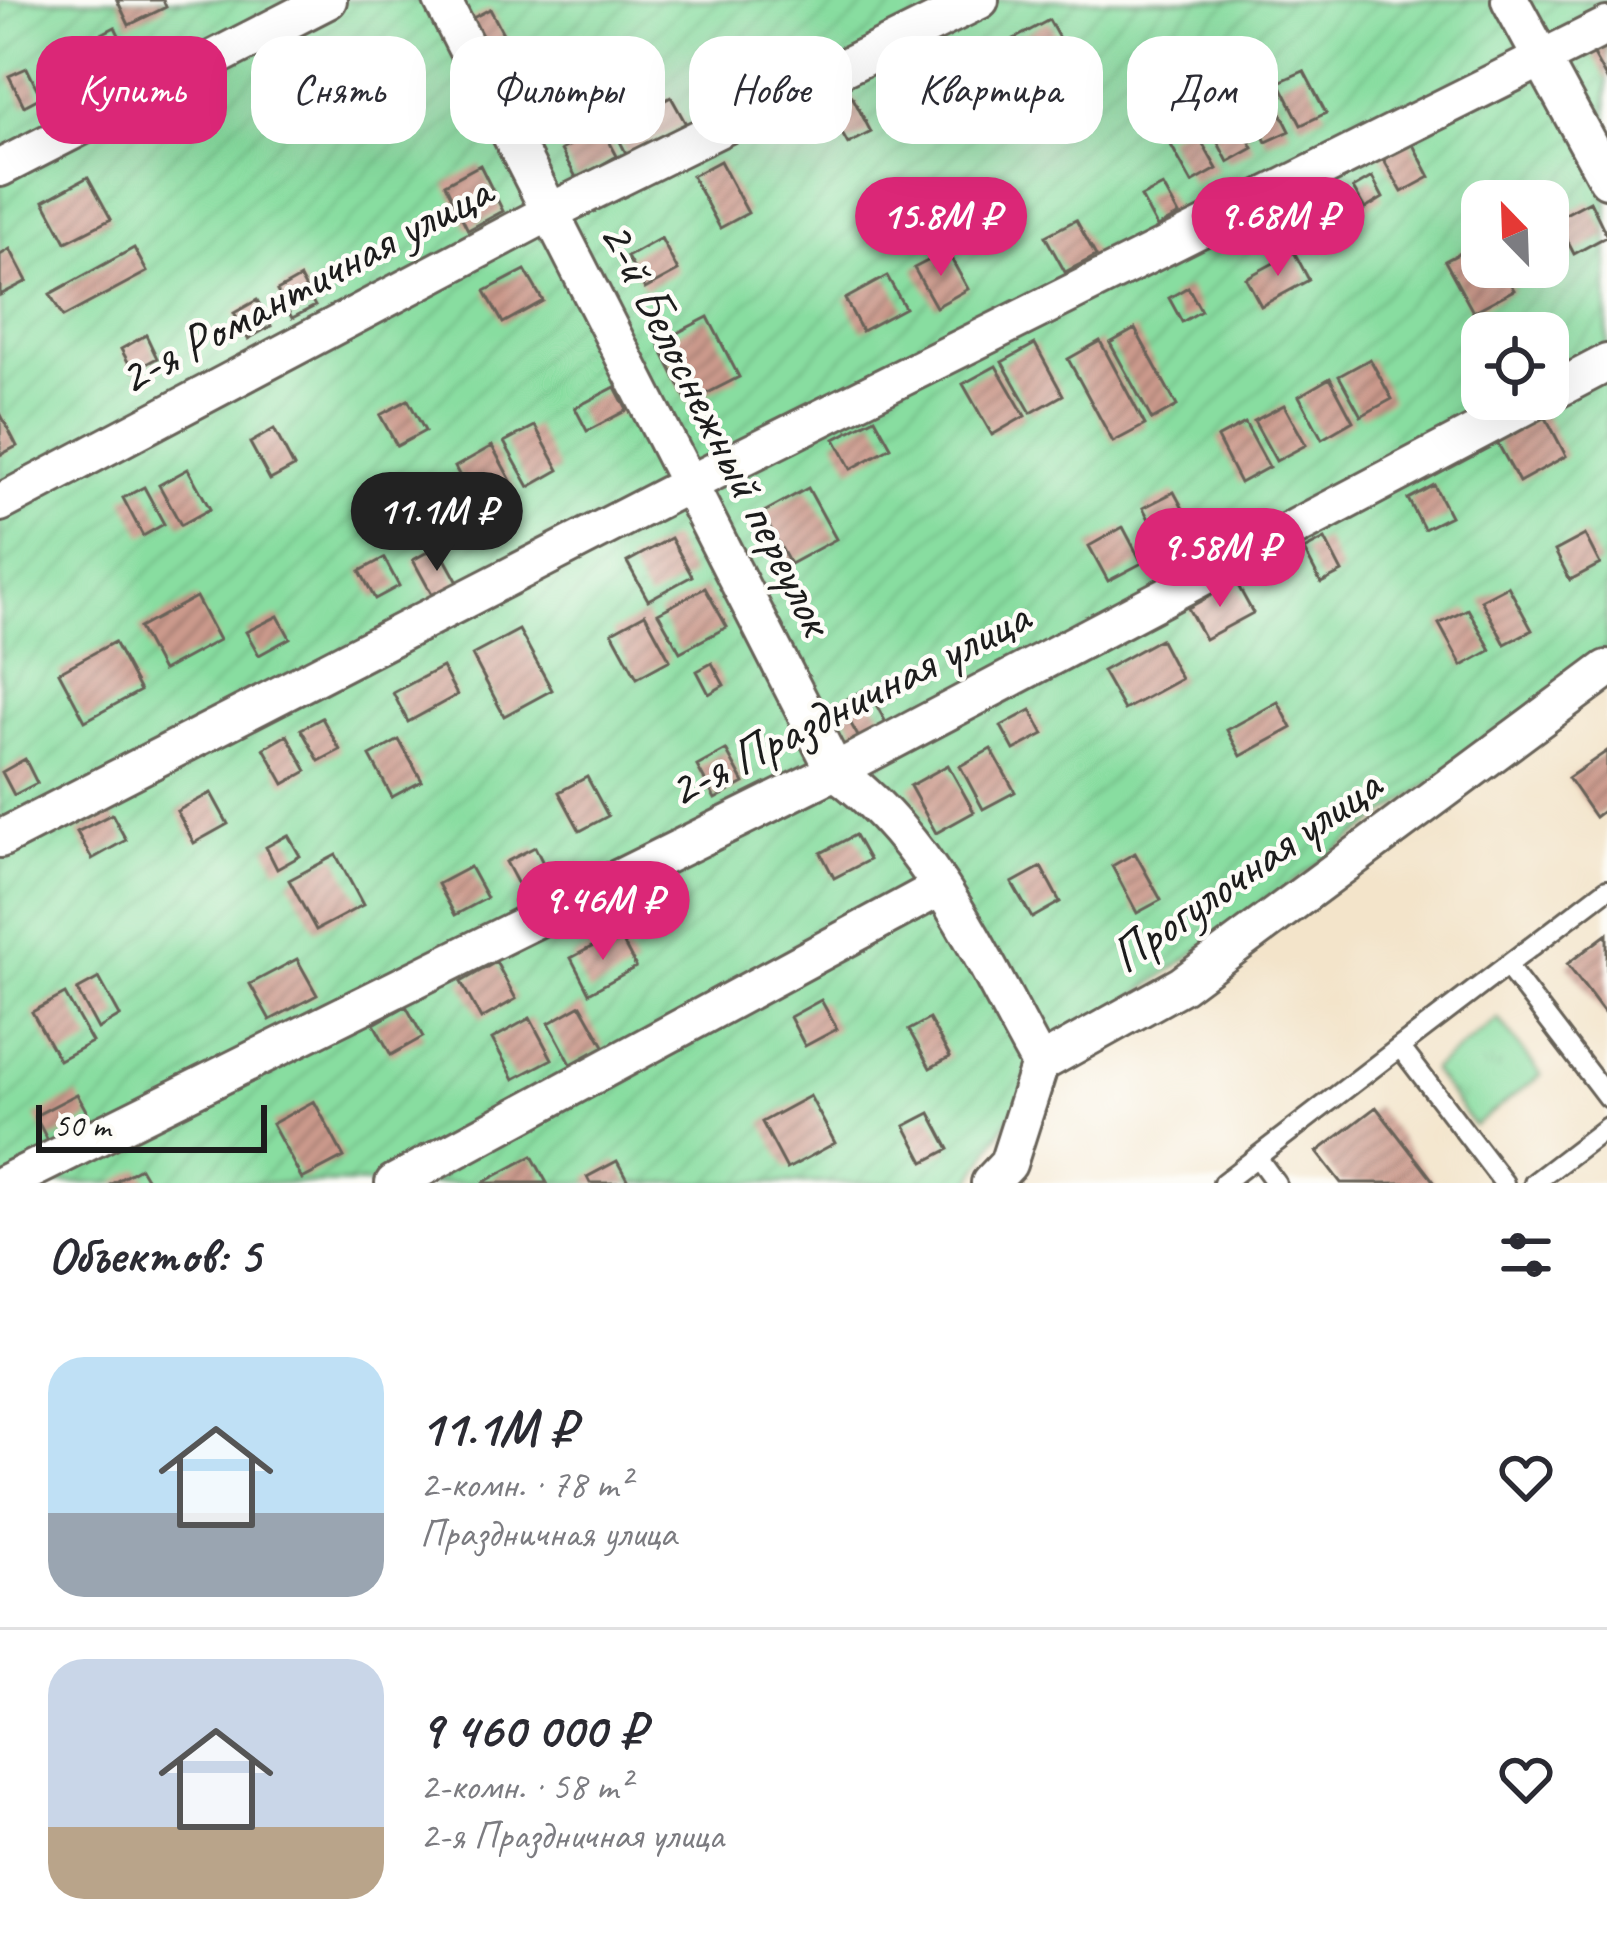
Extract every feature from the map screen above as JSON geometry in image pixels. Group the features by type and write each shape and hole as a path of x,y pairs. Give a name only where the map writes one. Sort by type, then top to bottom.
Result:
{"street":[{"path":"0,168 328,0"},
{"name":"2-й Белоснежный переулок","path":"442,0 836,770 876,800 940,887 1040,1064"},
{"name":"2-я Романтичная улица","path":"0,502 550,212 980,0"},
{"path":"1510,0 1607,178"},
{"path":"0,839 691,483 1607,26"},
{"path":"1569,383 1607,363"},
{"name":"2-я Праздничная улица","path":"8,1176 836,770 1499,420"},
{"name":"Прогулочная улица","path":"1040,1064 1182,985 1607,669"},
{"path":"394,1183 940,887"},
{"path":"990,1183 1008,1164 1040,1064"}],"lane":[{"path":"1222,1183 1607,889"},
{"path":"1507,966 1607,1096"},
{"path":"1400,1047 1504,1183"},
{"path":"1534,1183 1607,1127"},
{"path":"1257,1157 1276,1183"}],"green space":[{"path":"0,0 1607,0 1607,655 1089,1029 1010,1116 970,1183 0,1183"},
{"path":"1498,1019 1541,1075 1474,1126 1432,1070"}],"building":[{"path":"117,0 163,0 166,7 129,25"},
{"path":"490,9 504,36 475,36 467,21"},
{"path":"1049,20 1058,36 1019,36"},
{"path":"115,27 120,36 98,36"},
{"path":"1607,45 1607,80 1592,53"},
{"path":"27,68 36,100 24,106 9,76"},
{"path":"1304,71 1326,113 1301,125 1279,82"},
{"path":"852,96 871,132 852,142"},
{"path":"671,97 686,124 665,135 665,100"},
{"path":"1278,107 1290,131 1278,136"},
{"path":"1410,139 1430,177 1402,192 1381,155"},
{"path":"572,144 611,144 617,156 577,179 561,150"},
{"path":"621,144 648,144 627,155"},
{"path":"1170,144 1203,144 1217,169 1192,183"},
{"path":"1219,144 1251,144 1253,148 1228,162"},
{"path":"720,161 748,213 720,228 692,176"},
{"path":"480,165 503,211 468,230 445,184"},
{"path":"88,177 111,219 66,242 44,201"},
{"path":"1372,177 1383,198 1365,209 1353,188"},
{"path":"1163,186 1179,215 1157,227 1141,197"},
{"path":"1590,201 1607,236 1574,254 1569,244 1569,212"},
{"path":"1076,220 1096,256 1065,272 1045,236"},
{"path":"661,238 678,271 645,289 627,257"},
{"path":"134,248 147,272 63,317 50,294"},
{"path":"10,249 27,281 0,295 0,255"},
{"path":"947,251 968,289 936,307 914,268"},
{"path":"1294,252 1309,280 1261,306 1246,278"},
{"path":"1461,253 1461,288 1514,290 1473,312 1445,261"},
{"path":"525,270 543,301 503,323 485,291"},
{"path":"887,276 905,308 862,331 845,299"},
{"path":"300,278 315,306 292,318 277,291"},
{"path":"1188,287 1201,311 1182,322 1169,298"},
{"path":"257,300 271,326 248,339 234,313"},
{"path":"708,317 739,377 688,403 658,343"},
{"path":"1135,329 1177,406 1152,420 1110,343"},
{"path":"146,335 157,358 133,371 121,349"},
{"path":"1100,341 1145,425 1113,442 1068,359"},
{"path":"1035,344 1063,395 1031,413 1002,362"},
{"path":"1370,359 1392,399 1361,416 1339,376"},
{"path":"996,366 1025,416 992,435 963,384"},
{"path":"1330,378 1353,421 1322,439 1299,396"},
{"path":"615,387 627,410 587,431 575,408"},
{"path":"408,400 425,431 397,446 380,415"},
{"path":"1284,405 1306,445 1276,461 1254,421"},
{"path":"0,413 17,446 0,455"},
{"path":"875,418 891,447 851,469 835,439"},
{"path":"1533,420 1547,420 1566,456 1519,482 1496,440"},
{"path":"1245,423 1269,467 1240,483 1217,438"},
{"path":"535,426 559,470 529,487 504,442"},
{"path":"274,429 294,467 270,480 250,443"},
{"path":"492,446 516,490 478,511 455,467"},
{"path":"188,469 210,509 181,525 159,485"},
{"path":"1434,485 1450,516 1424,529 1408,499"},
{"path":"144,487 164,524 143,536 123,498"},
{"path":"390,487 408,520 395,527 377,494"},
{"path":"808,488 836,539 790,564 762,513"},
{"path":"1174,492 1194,529 1163,545 1143,508"},
{"path":"1123,527 1142,563 1108,581 1089,546"},
{"path":"1585,535 1600,564 1570,580 1555,551"},
{"path":"671,538 692,576 648,600 627,562"},
{"path":"1325,539 1342,572 1321,583 1304,550"},
{"path":"438,546 461,588 436,602 413,560"},
{"path":"384,558 399,586 375,599 360,571"},
{"path":"1236,582 1253,613 1205,639 1188,608"},
{"path":"1508,586 1532,630 1505,644 1481,600"},
{"path":"705,588 727,627 680,652 658,613"},
{"path":"196,597 219,640 162,671 139,628"},
{"path":"1468,609 1491,650 1462,666 1439,624"},
{"path":"645,614 670,660 637,678 612,632"},
{"path":"278,616 290,638 259,655 246,632"},
{"path":"519,630 552,690 504,716 472,655"},
{"path":"1160,639 1181,679 1124,710 1102,671"},
{"path":"114,642 140,691 85,721 59,672"},
{"path":"712,663 724,685 709,694 697,671"},
{"path":"442,667 457,695 408,722 393,693"},
{"path":"867,688 890,730 863,745 839,703"},
{"path":"1278,702 1292,728 1241,756 1227,730"},
{"path":"1031,710 1044,734 1014,750 1001,726"},
{"path":"322,718 340,750 319,761 301,729"},
{"path":"287,735 307,771 284,784 264,748"},
{"path":"399,740 422,781 392,797 370,756"},
{"path":"991,749 1015,792 983,809 960,766"},
{"path":"726,750 744,783 715,799 697,766"},
{"path":"1607,751 1607,808 1595,817 1568,778"},
{"path":"25,759 37,783 14,795 2,772"},
{"path":"948,765 974,812 936,833 910,786"},
{"path":"587,777 608,816 580,831 559,792"},
{"path":"211,793 228,824 194,843 177,811"},
{"path":"112,814 126,840 92,859 77,832"},
{"path":"288,835 300,856 277,869 266,847"},
{"path":"855,835 869,860 834,878 821,853"},
{"path":"535,847 548,873 520,888 506,862"},
{"path":"1135,853 1161,900 1137,913 1112,866"},
{"path":"336,855 363,905 316,930 289,880"},
{"path":"470,867 487,898 455,915 438,884"},
{"path":"1041,867 1060,902 1032,918 1012,883"},
{"path":"618,933 636,967 589,993 571,958"},
{"path":"1607,934 1607,1017 1567,964"},
{"path":"297,959 317,995 270,1020 250,984"},
{"path":"496,962 516,999 481,1019 461,982"},
{"path":"99,978 120,1016 98,1029 77,990"},
{"path":"65,994 92,1042 59,1060 32,1012"},
{"path":"821,1000 837,1029 805,1046 790,1017"},
{"path":"581,1005 604,1046 571,1064 549,1023"},
{"path":"406,1006 423,1037 391,1055 374,1024"},
{"path":"530,1018 552,1059 514,1079 492,1039"},
{"path":"929,1019 950,1057 930,1068 909,1030"},
{"path":"77,1094 90,1118 48,1141 35,1116"},
{"path":"810,1096 835,1143 787,1169 762,1122"},
{"path":"314,1101 344,1157 302,1179 272,1124"},
{"path":"1376,1107 1435,1183 1341,1183 1317,1152"},
{"path":"930,1113 949,1149 924,1162 905,1126"},
{"path":"532,1156 547,1183 482,1183"},
{"path":"617,1161 629,1183 590,1183 587,1177"},
{"path":"140,1168 149,1183 113,1183"}]}
